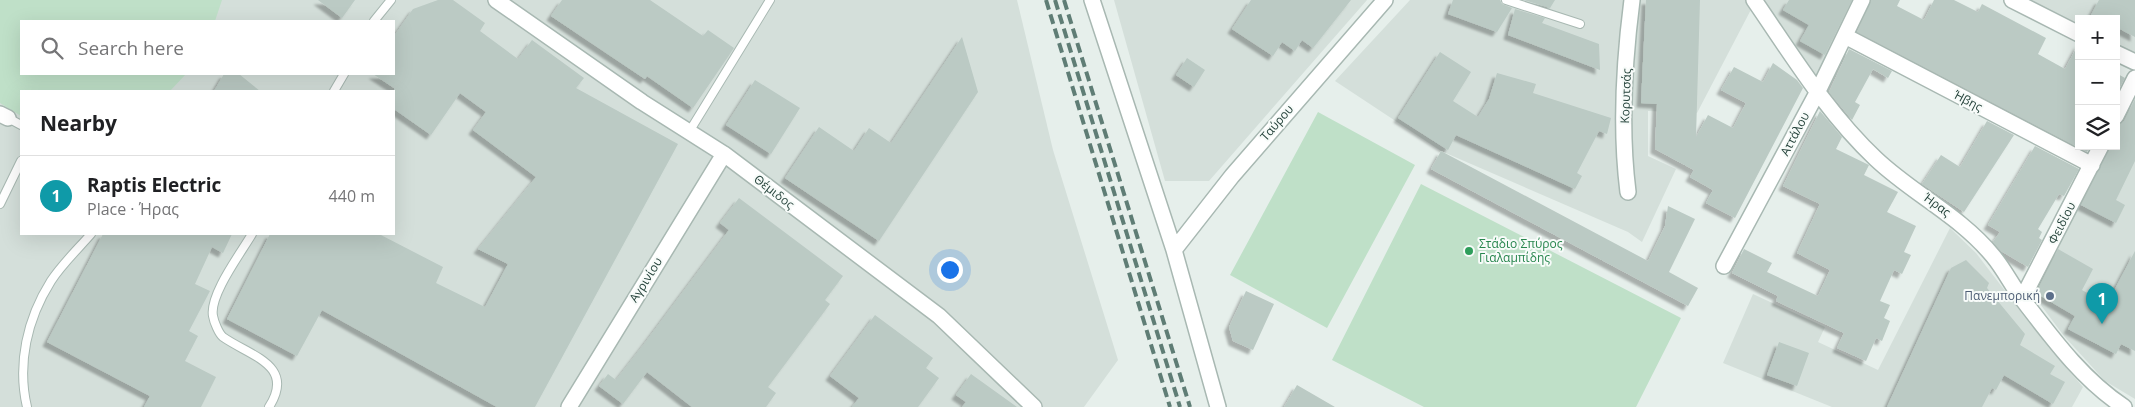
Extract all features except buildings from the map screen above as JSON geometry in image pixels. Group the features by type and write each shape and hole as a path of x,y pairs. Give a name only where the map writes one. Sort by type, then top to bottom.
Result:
{"street":[{"name":"Θέμιδος","path":"496,0 642,102 724,154 939,316 1034,407"},
{"path":"1092,0 1174,250 1218,407"},
{"name":"Ταύρου","path":"1174,250 1232,176 1385,0"},
{"name":"Κορυτσάς","path":"1628,192 1624,157 1628,33 1632,0"},
{"name":"Ήρας","path":"1754,0 1817,93 1856,140 1878,161 1972,233 1994,257 2022,299 2083,374 2124,407"},
{"name":"Αττάλου","path":"1724,266 1817,93 1862,0"},
{"path":"2012,0 2075,32"},
{"name":"Ήβης","path":"1845,36 2092,165"},
{"path":"2120,55 2135,62"},
{"path":"2120,108 2135,78"},
{"name":"Φειδίου","path":"2022,299 2099,150"},
{"name":"Αγρινίου","path":"569,407 724,154"}],"lane":[{"path":"375,20 391,0"},
{"path":"689,132 770,0"},
{"path":"1506,0 1580,24"},
{"path":"335,90 343,75"},
{"path":"0,204 20,163"},
{"path":"27,407 23,390 22,365 32,324 51,282 90,235"},
{"path":"251,235 215,297 213,316 222,336 267,364 277,378 276,396 269,407"}],"shaded area":[{"path":"0,0 1017,0 1053,150 1118,360 1084,407 0,407"},
{"path":"1114,0 1367,0 1209,181 1165,181"},
{"path":"1410,0 1756,0 1697,113 1648,111 1648,156 1676,169 1642,242 1628,232 1441,151 1335,81"},
{"path":"1761,0 1855,0 1816,76"},
{"path":"2021,0 2135,0 2135,57 2120,50 2120,15 2075,15 2075,27"},
{"path":"2135,84 2135,399 2105,381 2064,336 2028,288 2099,150 2120,150 2120,111"},
{"path":"1950,228 1976,253 2049,348 2083,387 2072,407 1832,407 1723,363 1753,294 1825,327 1818,342 1878,370"}],"green space":[{"path":"0,0 222,0 215,20 20,20 20,75 185,75 171,90 20,90 20,115 0,103"},
{"path":"1318,112 1415,165 1327,328 1230,275"},
{"name":"Στάδιο Σπύρος Γιαλαμπίδης","path":"1421,184 1681,318 1636,407 1424,407 1332,360"}],"railway":[{"path":"1046,0 1170,407"},
{"path":"1055,0 1180,407"},
{"path":"1064,0 1190,407"}],"place":[{"name":"Στάδιο Σπύρος Γιαλαμπίδης","path":"1469,251"},
{"name":"Πανεμπορική","path":"2050,296"},
{"name":"Raptis Electric","path":"2102,324"}]}
